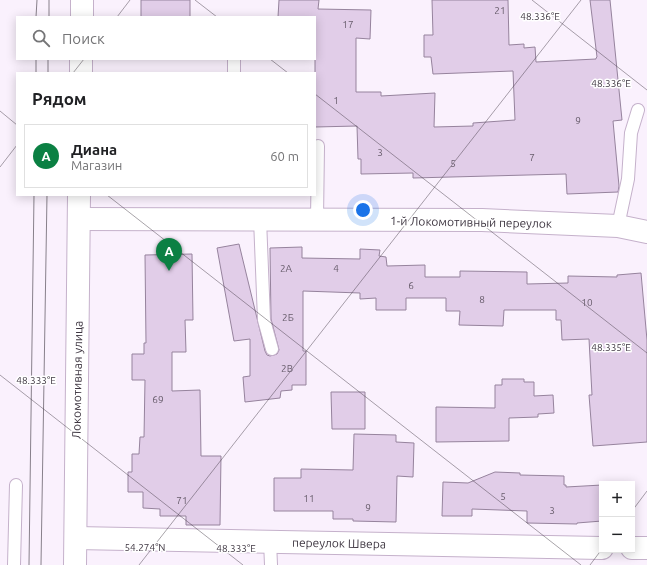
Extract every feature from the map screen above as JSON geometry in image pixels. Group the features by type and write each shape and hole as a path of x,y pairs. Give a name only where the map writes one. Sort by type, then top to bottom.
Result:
{"street":[{"path":"82,0 82,16"},
{"path":"81,72 82,60"},
{"name":"Локомотивная улица","path":"75,565 79,196"},
{"name":"1-й Локомотивный переулок","path":"79,219 482,220 618,226 647,232"},
{"name":"переулок Швера","path":"76,538 599,548"},
{"path":"635,548 647,548"}],"lane":[{"path":"234,60 234,72"},
{"path":"618,226 628,179 631,134 638,110"},
{"path":"317,219 318,146"},
{"path":"260,219 264,320 272,349"},
{"path":"14,565 16,485"},
{"path":"270,541 271,565"}],"building":[{"path":"141,0 190,0 190,16 141,16"},
{"path":"279,0 319,0 318,9 371,10 370,39 356,38 356,92 381,92 381,96 435,93 434,127 473,126 473,123 515,120 513,71 433,74 431,57 424,57 424,35 433,35 432,0 508,0 509,45 524,44 524,48 535,47 536,62 596,59 590,0 610,0 622,120 613,121 619,186 618,192 567,194 566,174 413,178 413,173 361,174 361,159 358,159 357,126 316,127 316,16 278,16"},
{"path":"239,244 265,351 267,355 270,356 277,354 279,350 271,319 270,248 302,247 302,258 360,259 360,249 380,250 379,256 386,257 387,266 425,265 425,277 460,277 460,271 527,272 527,284 568,283 568,276 617,277 617,275 641,273 647,340 647,442 593,446 589,395 592,395 589,339 562,340 561,320 556,320 556,310 504,310 503,326 459,325 460,311 446,311 446,298 406,298 406,310 376,310 376,298 360,299 360,293 303,291 303,351 306,351 306,385 292,385 292,390 281,391 280,398 245,402 243,377 250,376 250,339 234,341 217,248"},
{"path":"192,254 193,320 185,320 186,352 172,352 172,391 200,390 201,456 221,456 220,525 186,525 186,516 160,516 160,509 143,508 143,492 128,492 128,472 132,472 132,454 139,454 140,437 144,437 145,380 132,380 132,354 144,354 144,343 146,343 145,255"},
{"path":"502,379 524,379 524,382 534,382 534,396 553,395 554,413 538,414 538,417 509,418 509,441 436,442 436,407 495,408 495,385 502,385"},
{"path":"331,392 365,392 365,429 332,429"},
{"path":"354,434 396,435 396,442 414,443 413,477 397,476 396,522 333,519 333,511 274,511 274,478 301,478 301,469 353,470"},
{"path":"495,472 520,473 520,475 564,476 564,485 566,485 566,487 599,485 599,521 577,524 527,523 527,511 472,509 472,516 442,516 443,482 468,483"}],"tram line":[{"path":"36,16 37,0"},
{"path":"49,0 49,16"},
{"path":"36,60 36,72"},
{"path":"48,60 48,72"},
{"path":"29,565 34,196"},
{"path":"41,565 47,196"}],"place":[{"name":"Диана","path":"169,271"}]}
